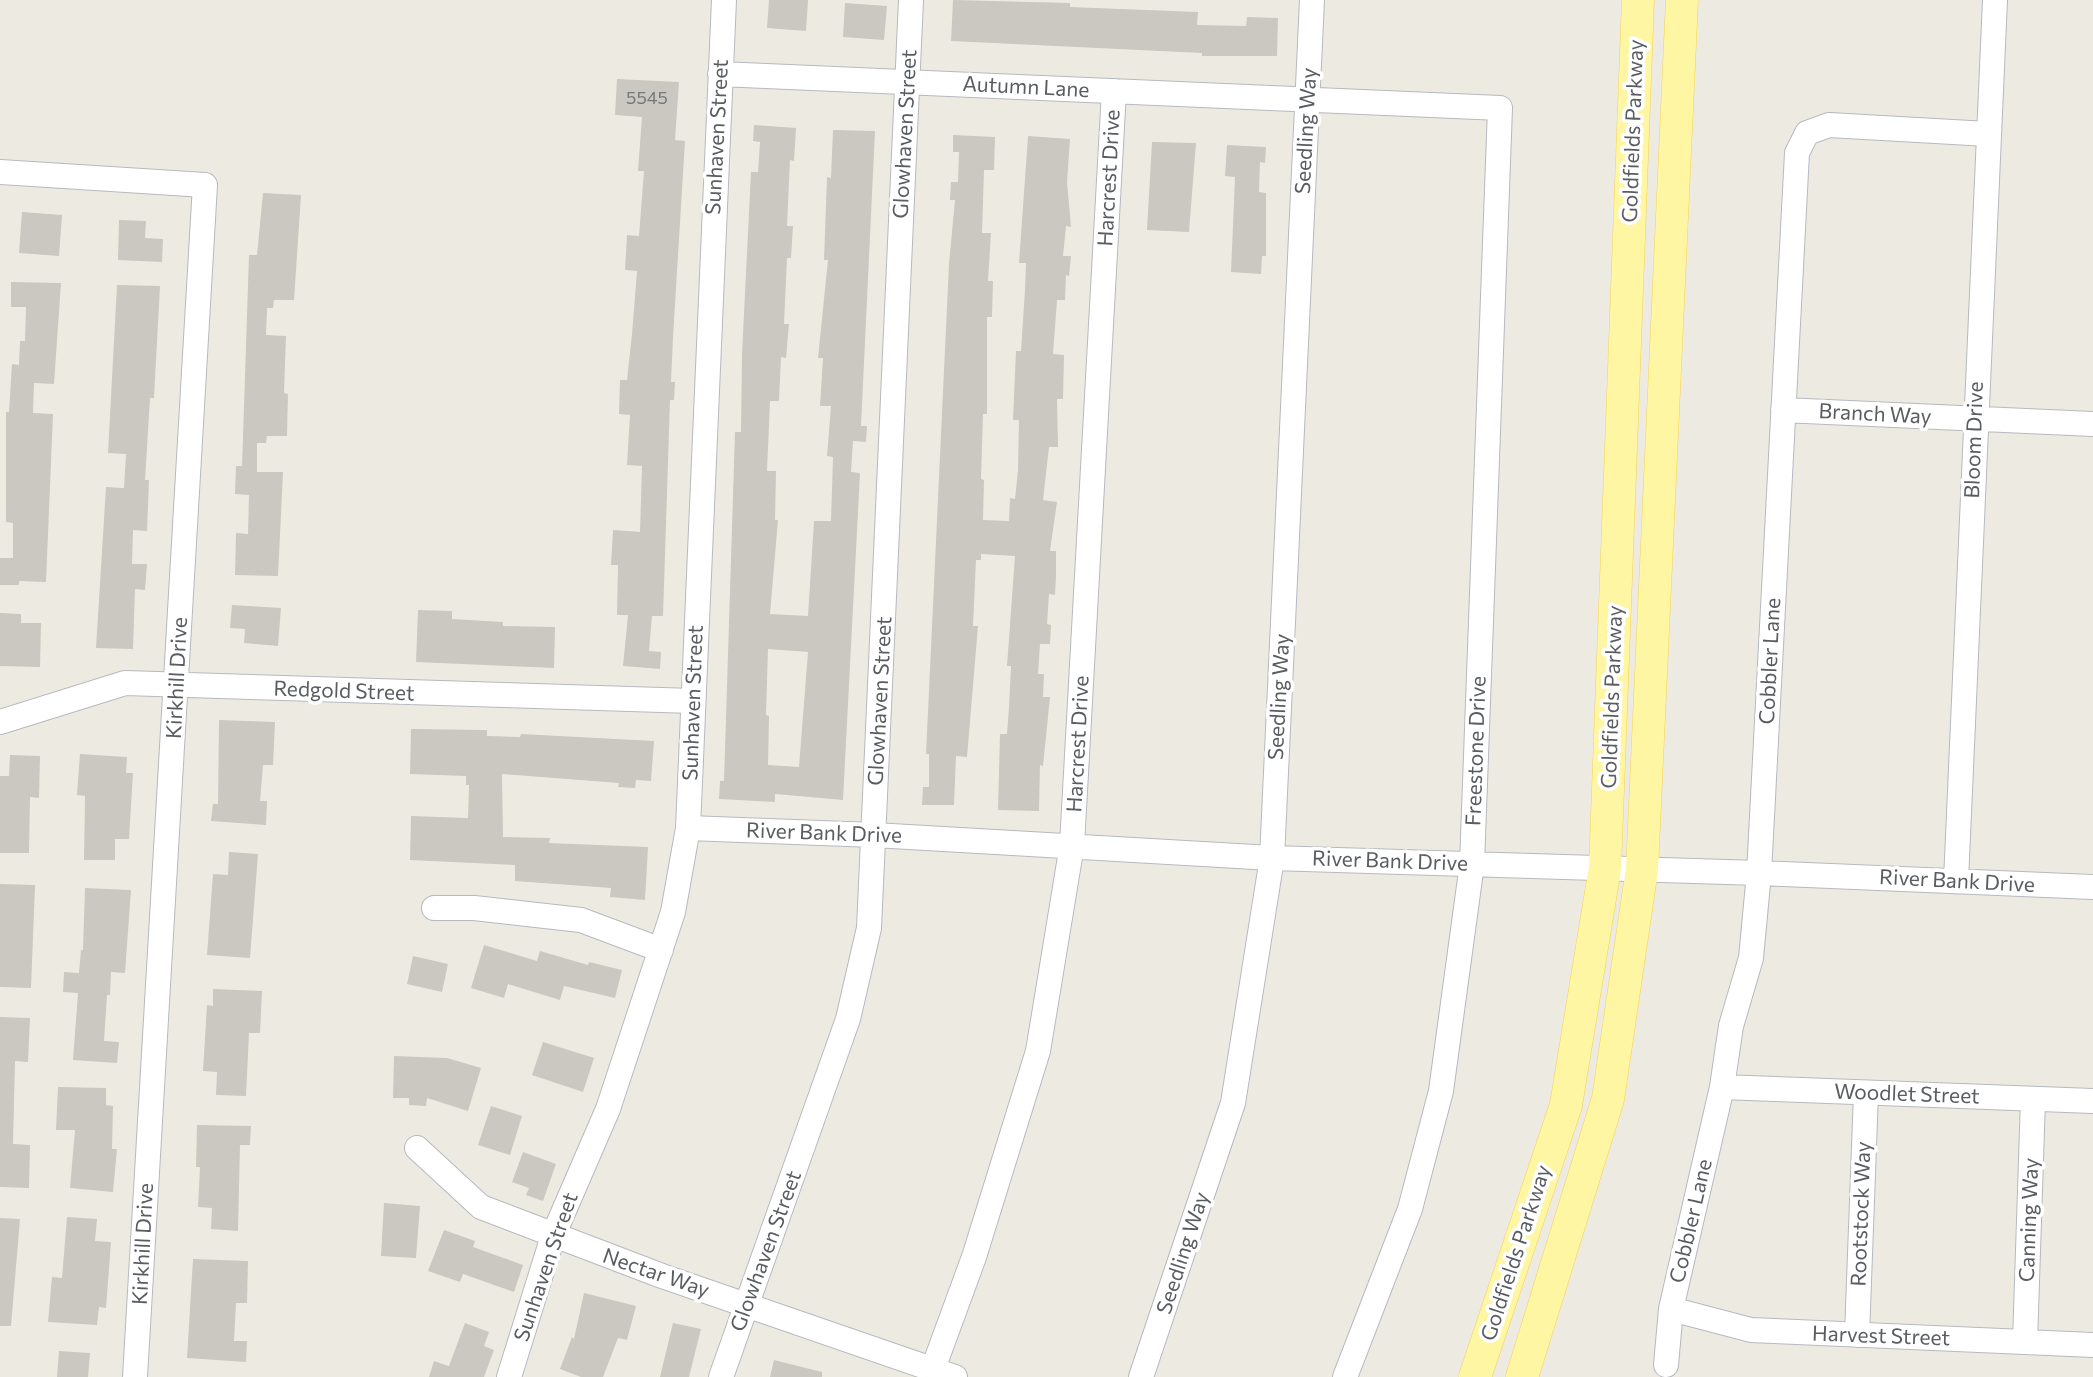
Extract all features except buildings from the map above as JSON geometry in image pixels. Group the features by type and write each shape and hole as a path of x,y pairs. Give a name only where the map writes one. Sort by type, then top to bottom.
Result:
{"main road":[{"name":"Goldfields Parkway","path":"1475,1377 1566,1105 1605,868 1638,0"},
{"name":"Goldfields Parkway","path":"1522,1377 1608,1099 1642,869 1682,0"}],"street":[{"name":"Sunhaven Street","path":"509,1377 553,1236 608,1109 661,950 673,912 688,828 724,0"},
{"name":"Glowhaven Street","path":"721,1377 848,1019 869,928 911,0"},
{"name":"Seedling Way","path":"1141,1377 1233,1103 1272,858 1312,0"},
{"name":"Bloom Drive","path":"1956,881 1974,418 1995,0"},
{"name":"Autumn Lane","path":"720,74 1500,108"},
{"name":"Harcrest Drive","path":"939,1375 1038,1051 1072,845 1114,91"},
{"name":"Freestone Drive","path":"1345,1377 1410,1209 1441,1091 1472,864 1500,108"},
{"name":"Cobbler Lane","path":"1666,1365 1671,1309 1722,1087 1731,1026 1751,958 1759,873 1797,153 1807,133 1829,125 1988,134"},
{"name":"Kirkhill Drive","path":"0,172 205,185 135,1377"},
{"name":"Branch Way","path":"1783,410 2093,424"},
{"name":"Redgold Street","path":"0,722 125,683 694,701"},
{"name":"River Bank Drive","path":"688,828 1072,845 1272,858 1759,873 2093,887"},
{"path":"433,908 474,908 581,920 661,950"},
{"name":"Woodlet Street","path":"1722,1087 2093,1101"},
{"name":"Rootstock Way","path":"1857,1335 1866,1093"},
{"name":"Canning Way","path":"2025,1342 2033,1099"},
{"name":"Nectar Way","path":"417,1148 481,1207 553,1236 939,1375"},
{"name":"Harvest Street","path":"1671,1309 1751,1330 2093,1345"}]}
